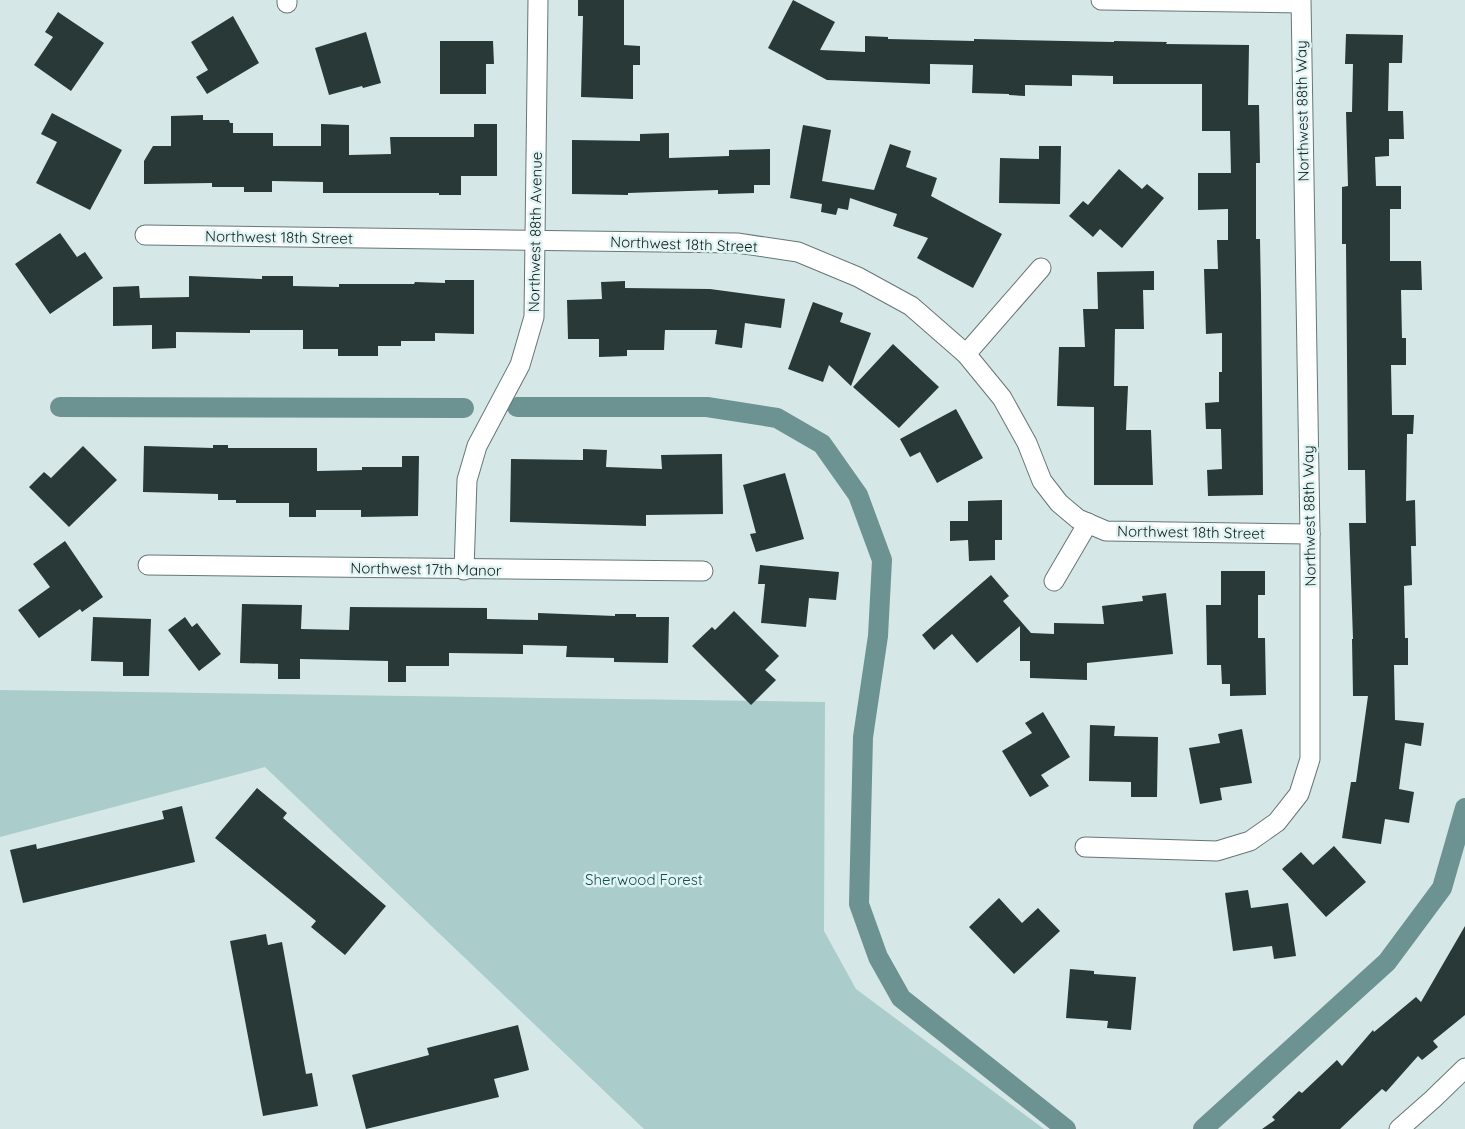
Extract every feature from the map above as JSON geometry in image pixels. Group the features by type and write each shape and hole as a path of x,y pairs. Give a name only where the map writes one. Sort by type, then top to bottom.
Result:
{"street":[{"name":"Northwest 88th Avenue","path":"464,570 467,480 477,446 520,365 534,317 538,0"},
{"path":"1101,0 1300,2"},
{"name":"Northwest 88th Way","path":"1085,847 1217,852 1250,841 1277,822 1299,794 1310,759 1310,534 1300,2"},
{"name":"Northwest 18th Street","path":"145,235 737,243 798,252 858,277 911,306 966,354 1002,398 1027,442 1042,481 1059,503 1078,518 1106,531 1310,534"},
{"path":"966,354 1041,268"},
{"path":"1054,581 1088,523"},
{"name":"Northwest 17th Manor","path":"148,565 464,570 703,571"},
{"path":"1399,1129 1465,1068"}],"green space":[{"name":"Sherwood Forest","path":"0,690 825,702 824,931 856,989 1044,1129 644,1129 265,767 0,837"}],"building":[{"path":"578,0 624,0 624,45 640,46 640,65 633,65 633,99 581,97 583,16 578,16"},
{"path":"793,0 835,22 820,50 865,52 865,36 888,37 888,39 1114,41 1249,45 1248,105 1259,105 1260,163 1256,163 1256,239 1260,239 1263,495 1208,496 1207,470 1222,469 1221,429 1206,429 1205,403 1219,402 1219,372 1222,372 1222,333 1206,334 1204,269 1218,269 1217,240 1228,240 1228,209 1198,210 1198,173 1231,173 1230,131 1202,131 1202,84 1113,84 1113,76 1072,75 1072,86 1025,85 1025,96 972,93 973,65 930,64 930,84 827,80 768,48"},
{"path":"58,12 104,43 71,91 34,65 53,37 45,32"},
{"path":"233,16 259,63 207,94 196,77 208,70 191,42"},
{"path":"366,32 381,83 329,95 315,48"},
{"path":"1346,34 1403,35 1402,63 1389,63 1388,111 1403,111 1404,139 1389,139 1389,156 1375,157 1376,186 1401,186 1401,209 1390,209 1390,261 1421,261 1422,290 1401,290 1402,338 1406,338 1406,365 1391,365 1392,415 1414,415 1413,434 1407,434 1406,501 1415,500 1416,546 1411,546 1412,585 1404,586 1405,638 1408,638 1408,665 1394,665 1395,720 1424,723 1421,746 1405,743 1399,789 1414,792 1409,823 1385,819 1381,844 1342,838 1351,782 1356,782 1368,696 1353,696 1349,523 1366,523 1365,470 1348,470 1346,244 1342,244 1342,187 1348,186 1346,112 1352,112 1353,64 1345,64"},
{"path":"440,41 493,41 494,64 486,64 486,94 440,94"},
{"path":"52,113 122,150 90,210 36,183 57,142 41,134"},
{"path":"203,115 203,120 229,120 230,123 233,123 233,133 273,133 273,146 321,146 321,124 349,125 349,155 391,154 390,137 474,137 474,124 497,124 497,176 461,176 461,195 439,195 439,193 323,193 323,182 272,181 272,192 244,192 244,187 212,187 212,183 144,184 144,161 153,146 171,146 171,116"},
{"path":"803,125 831,130 822,181 874,190 890,144 911,151 906,167 937,178 931,196 1002,234 973,288 917,258 928,238 893,226 897,214 850,198 848,210 838,208 836,215 821,212 822,204 790,198"},
{"path":"669,133 669,158 729,156 729,150 770,149 770,185 754,185 754,193 718,194 718,190 628,193 628,195 572,194 572,140 640,141 640,134"},
{"path":"1039,146 1061,146 1060,204 999,203 1000,158 1039,159"},
{"path":"1119,169 1142,189 1147,184 1164,198 1122,248 1100,229 1093,237 1069,216 1083,201 1088,205"},
{"path":"60,233 77,257 85,252 103,278 50,314 15,264"},
{"path":"1154,271 1154,290 1143,290 1144,329 1115,329 1114,386 1128,386 1126,430 1151,430 1153,485 1094,485 1094,407 1057,406 1059,347 1085,347 1083,309 1098,309 1097,272"},
{"path":"189,276 262,279 262,276 293,276 293,286 339,287 339,284 414,284 415,282 445,283 445,280 474,280 474,334 435,333 435,341 401,341 401,346 378,346 378,356 338,356 338,349 303,349 303,330 250,330 250,333 176,332 176,348 152,349 152,325 113,326 113,287 139,286 140,298 189,297"},
{"path":"625,281 625,288 710,289 785,299 781,328 745,323 742,348 715,344 717,330 665,330 664,350 627,350 627,356 599,357 599,339 568,339 567,300 602,299 601,282"},
{"path":"813,302 843,313 840,322 871,333 851,386 829,365 823,382 788,369"},
{"path":"893,344 939,387 899,428 853,387"},
{"path":"956,409 983,458 937,483 920,452 910,457 900,439"},
{"path":"213,445 228,445 228,448 317,448 317,471 362,470 362,467 402,467 402,456 419,456 418,516 361,517 361,510 316,510 316,517 289,517 289,503 236,503 236,500 218,500 218,494 143,492 144,446 213,448"},
{"path":"83,446 117,480 69,527 29,487 44,472 51,478"},
{"path":"583,449 607,450 606,467 662,469 661,455 722,454 723,514 646,515 646,526 510,522 511,459 583,460"},
{"path":"785,473 804,539 756,552 750,534 756,533 743,485"},
{"path":"1002,500 1002,540 995,540 995,560 969,561 968,540 950,541 950,521 968,521 968,501"},
{"path":"65,541 103,597 82,612 80,609 39,638 18,610 50,587 33,564"},
{"path":"760,565 839,572 836,600 809,598 806,627 761,623 765,584 758,584"},
{"path":"1221,571 1265,571 1265,595 1258,595 1258,638 1265,638 1266,695 1230,696 1230,684 1222,684 1221,665 1207,665 1206,605 1221,605"},
{"path":"991,575 1009,596 1003,601 1031,633 1054,634 1054,623 1104,624 1102,606 1143,601 1142,596 1166,593 1173,654 1087,663 1087,680 1030,678 1030,661 1020,661 1020,626 977,663 952,634 934,650 922,635"},
{"path":"242,604 302,605 301,629 349,630 350,607 487,608 487,619 538,620 538,613 615,616 615,614 636,614 636,617 669,617 668,663 614,662 614,658 566,657 567,646 523,645 523,654 449,653 449,666 406,666 406,682 388,682 388,661 300,659 300,679 278,679 278,664 240,663"},
{"path":"734,611 779,656 765,670 776,680 751,705 692,646 712,627 715,630"},
{"path":"93,617 151,619 149,676 123,676 123,662 91,661"},
{"path":"185,617 192,627 197,623 221,654 199,671 168,630"},
{"path":"1043,712 1070,757 1041,775 1049,786 1030,797 1002,751 1032,733 1025,723"},
{"path":"1090,725 1115,726 1114,736 1158,737 1157,797 1131,797 1131,782 1089,781"},
{"path":"1242,729 1252,783 1220,788 1222,800 1200,804 1189,748 1220,743 1218,734"},
{"path":"257,788 287,813 283,818 386,906 345,955 311,927 316,921 215,838"},
{"path":"182,806 195,862 23,903 10,850 36,844 37,849 164,819 162,811"},
{"path":"1334,846 1366,882 1326,917 1282,869 1301,852 1313,865"},
{"path":"1248,890 1251,908 1288,903 1296,956 1274,959 1272,946 1233,951 1225,893"},
{"path":"999,898 1022,923 1038,908 1060,931 1014,974 969,927"},
{"path":"1465,926 1465,1015 1433,1041 1438,1047 1422,1060 1418,1056 1386,1092 1382,1089 1340,1129 1262,1129 1275,1120 1272,1117 1299,1091 1302,1093 1337,1060 1342,1066 1373,1030 1374,1032 1416,997 1421,1002"},
{"path":"266,934 268,945 282,942 306,1074 312,1073 318,1106 263,1116 230,941"},
{"path":"1070,969 1094,971 1094,974 1136,977 1131,1030 1107,1028 1108,1021 1066,1018"},
{"path":"518,1025 529,1070 494,1079 499,1097 366,1129 352,1075 429,1055 427,1048"}],"waterway":[{"path":"60,407 464,408"},
{"path":"517,407 707,407 777,418 822,444 858,495 882,560 878,636 863,737 859,904 878,957 901,998 1066,1129"},
{"path":"1203,1129 1387,962 1442,888 1465,808"}]}
